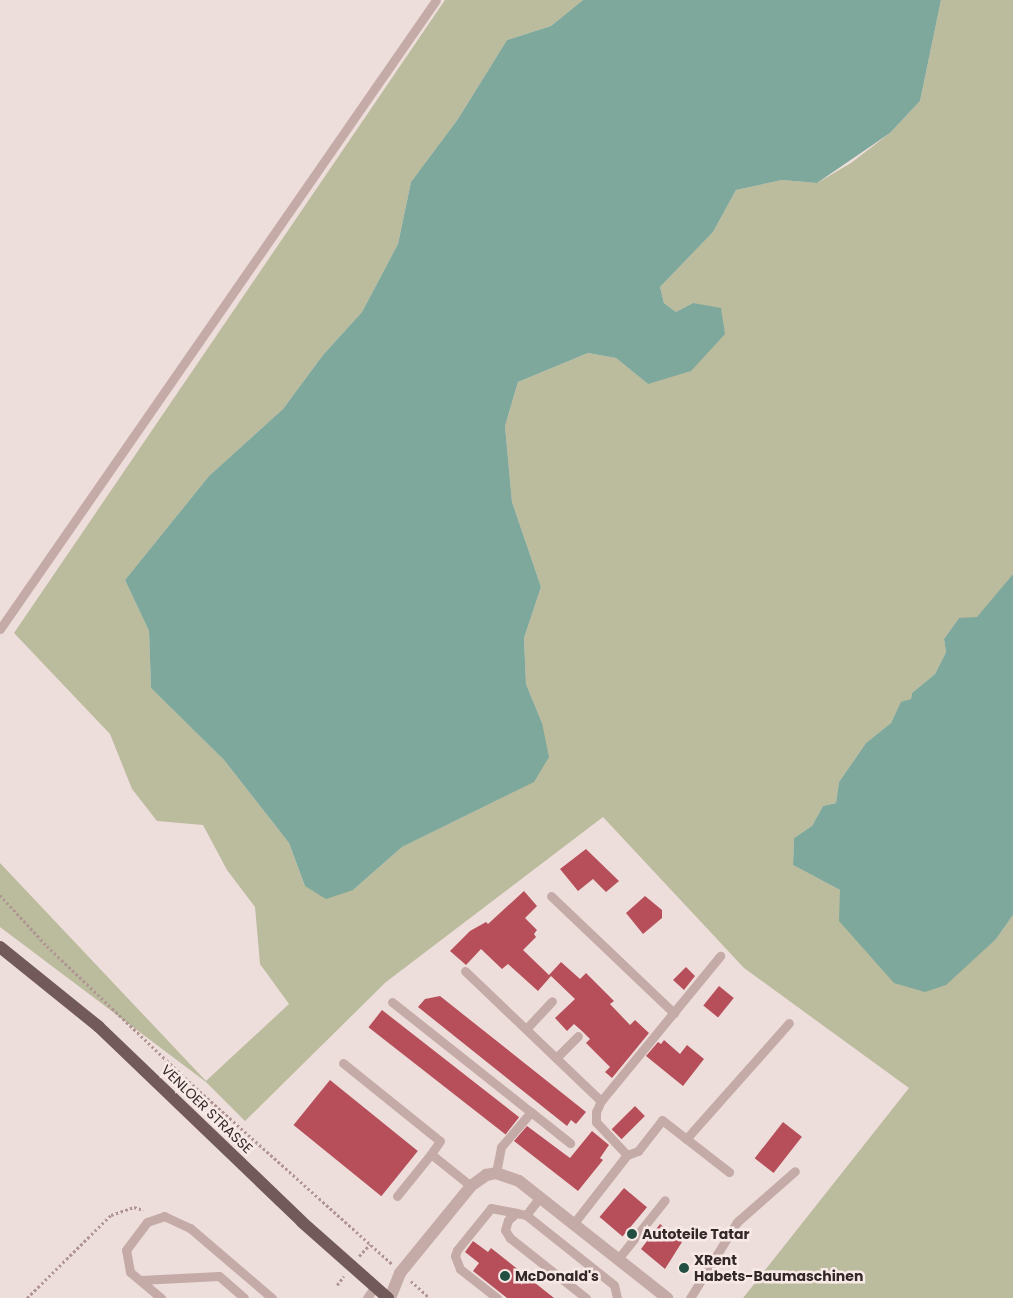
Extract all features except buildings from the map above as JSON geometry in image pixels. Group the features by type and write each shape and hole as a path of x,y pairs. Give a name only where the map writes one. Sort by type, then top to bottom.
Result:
{"main road":[{"name":"VENLOER STRASSE","path":"0,947 99,1027 302,1222 389,1298"}],"street":[{"path":"389,1298 400,1273 471,1186 486,1175 496,1174 519,1181 667,1298"}],"lane":[{"path":"0,629 436,0"},
{"path":"551,896 674,1013"},
{"path":"627,1155 596,1122 596,1112 602,1101 720,956"},
{"path":"464,971 602,1101"},
{"path":"526,1029 552,1001"},
{"path":"392,1002 570,1143"},
{"path":"686,1139 789,1023"},
{"path":"556,1058 578,1036"},
{"path":"343,1063 440,1141 397,1196"},
{"path":"496,1174 501,1147 531,1112"},
{"path":"574,1224 627,1155 638,1151 662,1120 729,1172"},
{"path":"431,1154 471,1186"},
{"path":"690,1298 737,1222 795,1171"},
{"path":"526,1215 540,1197"},
{"path":"618,1259 665,1200"},
{"path":"496,1298 460,1269 455,1256 456,1250 491,1208 500,1208 526,1215 614,1285 617,1298"},
{"path":"516,1213 508,1220 505,1230 510,1238 586,1298"},
{"path":"161,1298 130,1272 126,1250 147,1222 164,1216 190,1228 272,1298"},
{"path":"140,1280 219,1276 244,1298"},
{"path":"367,1298 374,1286"}],"path":[{"path":"0,895 47,946 185,1078 430,1298"},
{"path":"27,1298 111,1215 134,1207 164,1216"}],"shaded area":[{"path":"445,0 583,0 551,26 507,40 458,119 411,182 398,244 362,312 323,355 283,409 209,476 125,580 149,631 151,688 224,760 289,843 305,886 353,890 402,847 533,782 542,723 526,684 524,638 541,587 512,502 505,426 518,382 588,353 616,358 648,384 693,303 676,312 664,303 660,287 713,232 736,190 782,180 817,183 851,163 890,133 920,101 941,0 1013,0 1013,574 977,618 959,618 944,639 946,652 935,674 912,693 911,699 901,703 891,723 866,743 839,782 836,803 823,806 812,826 794,838 793,865 840,890 996,939 1013,915 1013,1298 743,1298 909,1088 744,968 603,817 386,982 245,1121 206,1082 0,927 0,863 206,1081 289,1004 260,964 255,907 227,870 203,825 157,821 132,789 110,734 14,633"},
{"path":"583,0 941,0 920,101 890,133 817,183 782,180 736,190 713,232 660,287 664,303 676,312 693,303 721,308 725,334 691,371 648,384 616,358 588,353 518,382 505,426 512,502 541,587 524,638 526,684 542,723 549,757 534,782 402,847 353,890 326,899 305,886 289,843 224,760 151,688 149,631 125,580 209,476 283,409 323,355 362,312 398,244 411,182 458,119 507,40 551,26"},
{"path":"1013,574 1013,915 996,939 946,985 925,992 894,983 839,921 840,890 793,865 794,838 812,826 823,806 836,803 839,782 866,743 891,723 901,702 911,699 912,693 935,674 946,652 944,639 959,618 977,617"}],"place":[{"name":"Autoteile Tatar","path":"632,1234"},
{"name":"XRent Habets-Baumaschinen","path":"684,1268"},
{"name":"McDonald's","path":"505,1276"}]}
